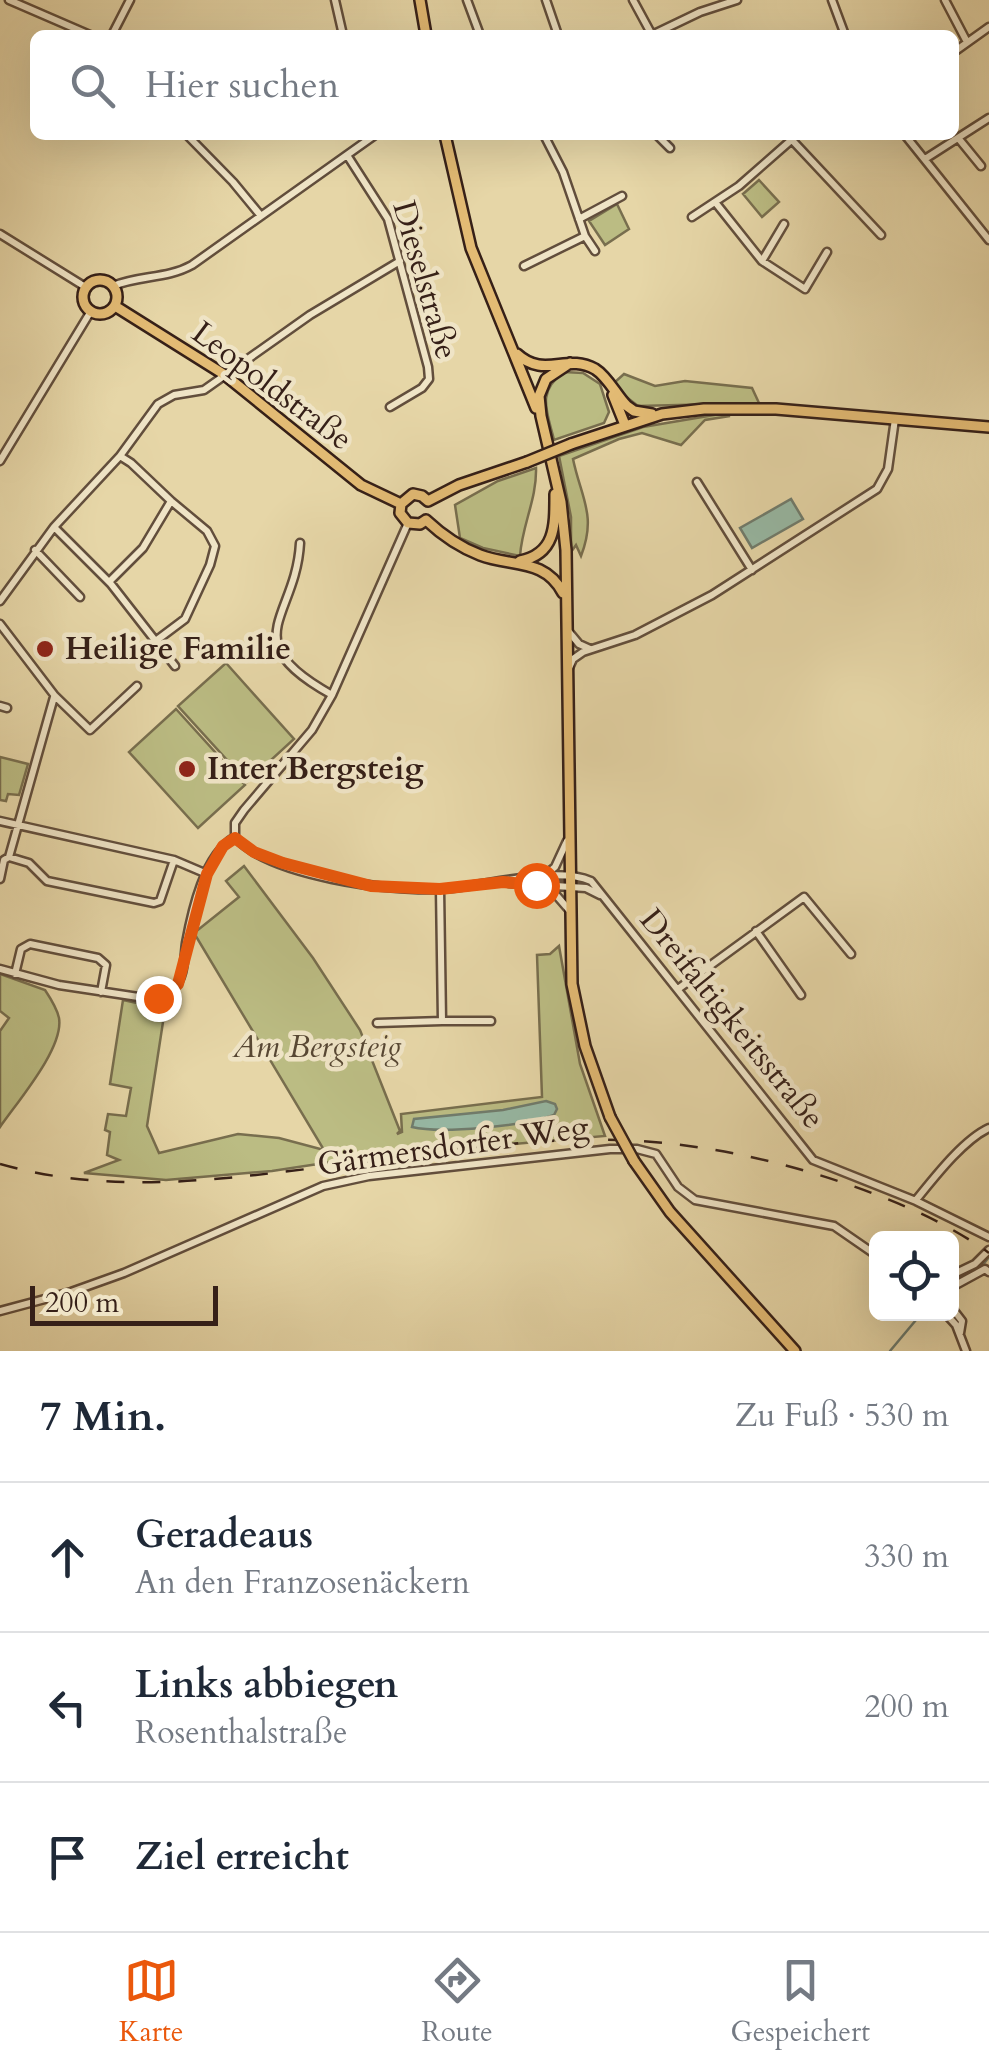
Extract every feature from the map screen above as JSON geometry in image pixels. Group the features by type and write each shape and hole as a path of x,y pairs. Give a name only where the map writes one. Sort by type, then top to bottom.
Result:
{"main road":[{"path":"420,0 425,30"},
{"path":"446,140 471,248 538,424 555,494 566,623"},
{"path":"100,280 113,286 115,306 106,313 91,311 84,298 87,288 100,280"},
{"name":"Leopoldstraße","path":"115,306 225,375 361,485 400,504"},
{"path":"506,336 545,434"},
{"path":"515,352 534,366 570,364 594,369 634,411 662,414 740,407 989,427"},
{"path":"570,364 550,375 542,386 540,405 561,502 566,550 570,911 572,984 577,1012 596,1082 634,1162 670,1212 795,1351"},
{"path":"612,389 625,425"},
{"path":"428,501 571,444 662,414"},
{"path":"412,494 428,501 430,513 420,524 408,523 400,513 400,504 412,494"},
{"path":"512,562 535,557 551,539 555,494"},
{"path":"426,520 468,550 542,570 563,593"}],"street":[{"path":"9,0 78,30"},
{"path":"115,30 130,0"},
{"path":"335,0 342,30"},
{"path":"467,0 478,30"},
{"path":"546,0 556,30"},
{"path":"633,0 649,30"},
{"path":"662,30 737,0"},
{"path":"832,0 843,30"},
{"path":"945,0 967,42"},
{"path":"959,48 989,27"},
{"path":"981,166 959,139 989,118"},
{"path":"192,140 261,216"},
{"path":"113,286 183,270 368,140"},
{"path":"547,140 563,172 585,236 595,251"},
{"path":"662,140 670,148"},
{"path":"692,217 768,163 792,140"},
{"path":"798,140 881,235"},
{"path":"909,140 988,236"},
{"path":"925,159 957,140"},
{"name":"Dieselstraße","path":"348,155 380,203 400,261 429,379 422,388 390,407"},
{"path":"579,219 622,196"},
{"path":"715,202 762,261 805,289 827,252"},
{"path":"762,261 784,224"},
{"path":"0,234 87,288"},
{"path":"524,266 585,236"},
{"path":"0,601 54,527 120,456 158,404 174,394 204,390 310,315 400,261"},
{"path":"0,461 91,311"},
{"path":"567,680 573,658 660,623 752,570 876,490 888,469 895,419"},
{"path":"120,456 128,468 206,531 215,546 185,619 157,640"},
{"path":"697,482 752,570"},
{"path":"109,582 143,548 171,502"},
{"path":"408,523 332,695 312,730 235,823 235,838 270,859 371,886 440,889 543,878 570,882"},
{"path":"54,527 109,582 174,666"},
{"path":"300,543 298,570 279,612 279,646 296,674 332,695"},
{"path":"36,550 80,597"},
{"path":"566,623 574,640 591,650"},
{"path":"0,624 54,696 90,730 137,686"},
{"path":"165,634 172,642"},
{"path":"10,857 54,696"},
{"path":"0,821 174,860 207,874"},
{"path":"543,878 560,860 569,836"},
{"path":"0,969 145,998 158,998 172,991 182,972 187,940 207,874 223,846 235,838"},
{"path":"0,878 4,860 10,857 29,862 47,880 154,904 160,901 174,860"},
{"name":"Dreifaltigkeitsstraße","path":"570,882 591,881 813,1160 916,1201 989,1237"},
{"path":"503,882 570,882"},
{"path":"536,885 557,896 570,911"},
{"path":"440,889 442,1021"},
{"path":"678,989 804,896 851,954"},
{"path":"756,931 802,995"},
{"path":"15,974 21,949 30,944 98,958 106,965 100,992"},
{"path":"377,1023 490,1021"},
{"path":"916,1201 940,1172 980,1132 989,1128"},
{"name":"Gärmersdorfer Weg","path":"0,1312 96,1284 300,1194 346,1180 622,1149 656,1154 678,1186 695,1200 834,1226 869,1250"},
{"path":"959,1272 975,1264 989,1250"},
{"path":"959,1283 985,1269 989,1272"},
{"path":"959,1317 960,1334"},
{"path":"951,1321 966,1351"}],"green space":[{"path":"759,180 779,202 762,217 743,194"},
{"path":"617,204 629,229 605,245 589,221"},
{"path":"564,372 583,373 600,384 609,412 604,423 554,440 547,395 555,379"},
{"path":"624,374 655,386 685,381 752,388 759,403 638,406 620,392 615,382"},
{"path":"720,414 730,416 705,420 681,445 642,433 573,459 588,529 581,556 576,545 571,552 571,517 559,456 643,427"},
{"path":"536,468 520,556 460,538 455,505 498,481"},
{"path":"226,663 294,739 247,782 178,706"},
{"name":"Inter Bergsteig","path":"176,709 245,785 198,828 129,752"},
{"path":"0,757 28,764 19,795 8,794 6,801 0,800"},
{"name":"Am Bergsteig","path":"244,866 313,958 360,1030 400,1131 397,1134 402,1132 401,1114 542,1097 537,955 550,954 559,946 580,1064 605,1136 364,1157 272,1171 166,1180 84,1173 119,1160 107,1155 110,1132 105,1130 108,1114 126,1116 131,1088 110,1084 123,1000 165,1009 147,1126 159,1153 238,1134 279,1138 324,1150 194,933 239,897 226,881"},
{"path":"0,974 45,990 59,1018 59,1030 47,1059 0,1127 0,1031 9,1018 0,1011"}],"shaded area":[{"path":"791,499 803,519 752,548 740,528"},
{"path":"546,1101 555,1104 554,1115 524,1122 462,1129 412,1127 414,1119 503,1110"}],"waterway":[{"path":"959,1280 989,1257"},
{"path":"890,1351 915,1321"}],"railway":[{"path":"0,1164 79,1179 157,1182 236,1177 504,1145 646,1141 734,1153 847,1184 920,1213 989,1253"}],"place":[{"name":"Heilige Familie","path":"45,649"},
{"name":"Inter Bergsteig","path":"187,769"}],"route":[{"path":"158,998 178,984 207,874 223,846 235,838 254,852 307,872 371,886 440,889 503,882 536,885"}]}
